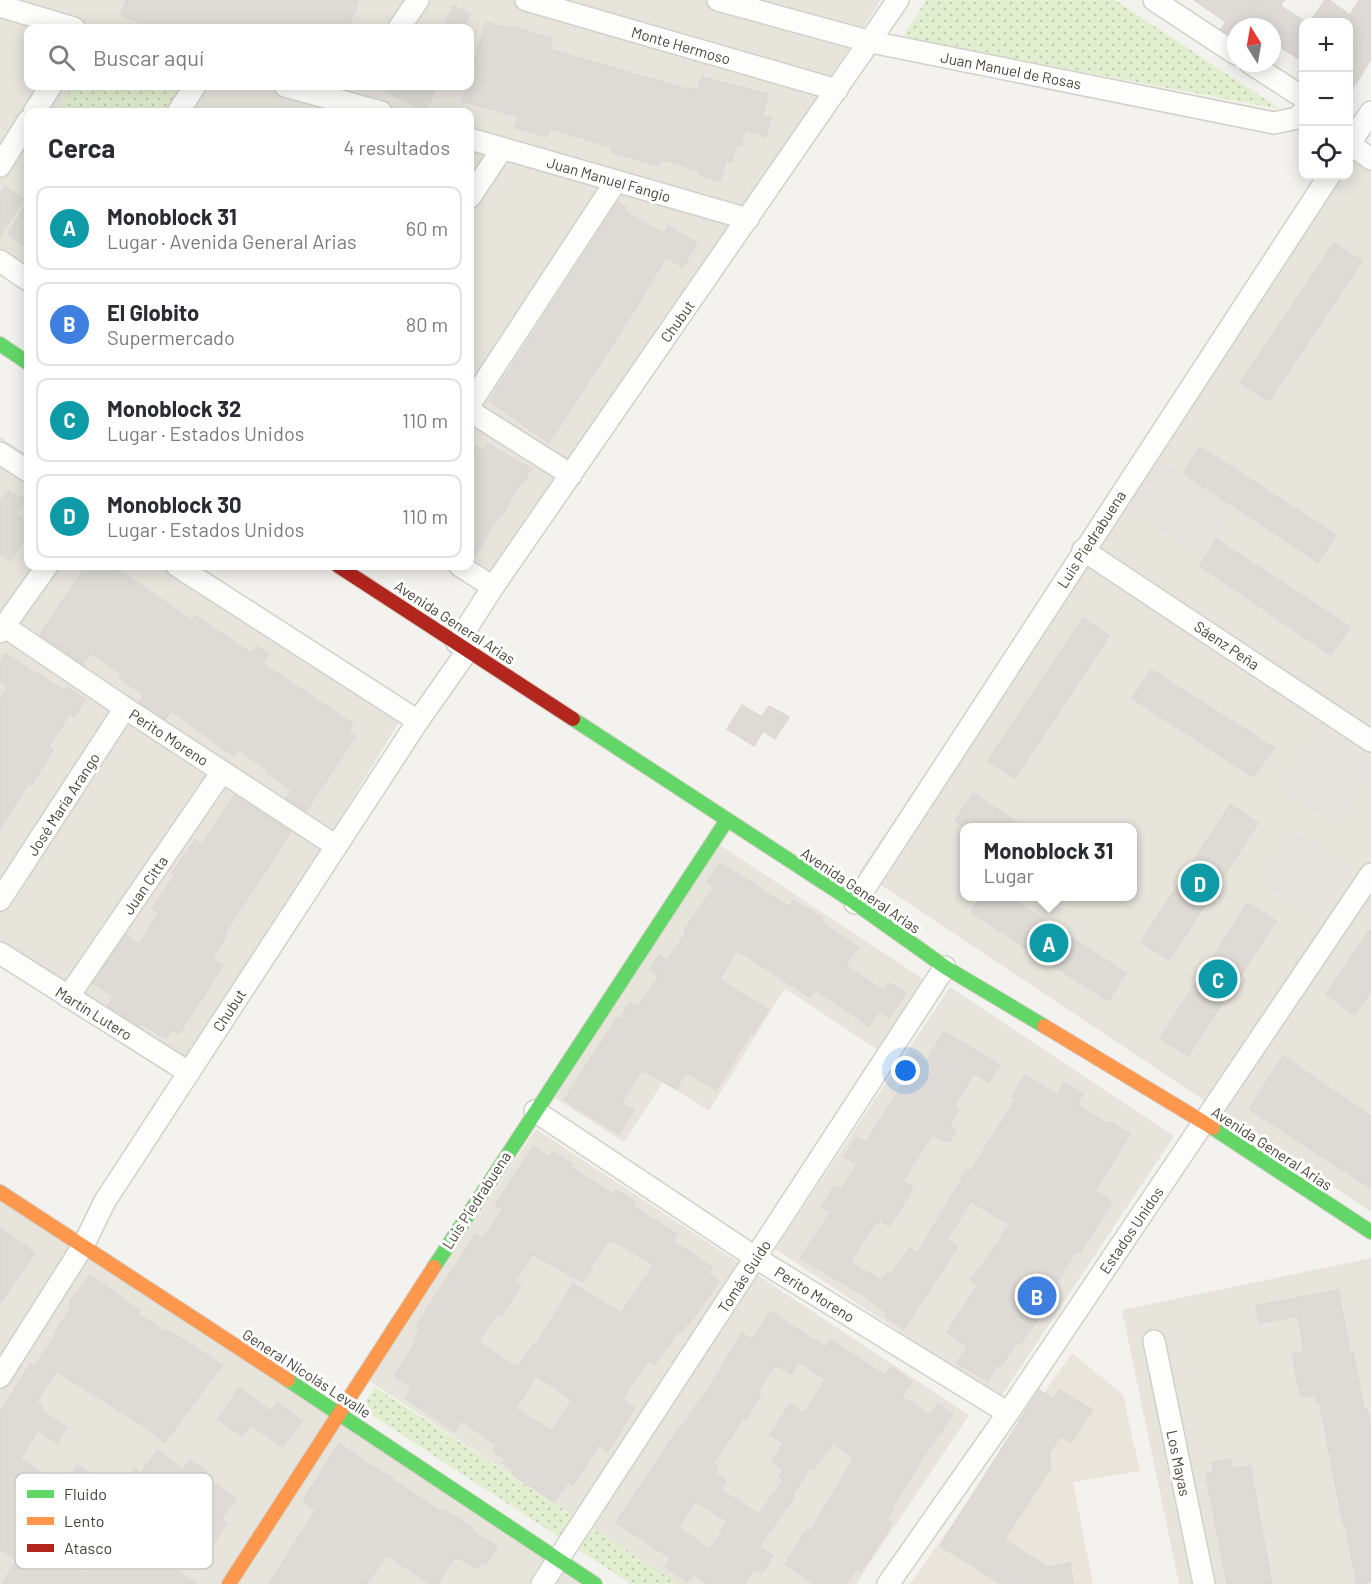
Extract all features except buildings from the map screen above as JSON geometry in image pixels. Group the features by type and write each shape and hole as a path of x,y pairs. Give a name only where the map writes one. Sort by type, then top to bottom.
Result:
{"street":[{"path":"402,24 418,0"},
{"name":"Monte Hermoso","path":"526,0 837,90"},
{"name":"Juan Manuel de Rosas","path":"718,0 871,42 1274,123 1299,116"},
{"name":"Chubut","path":"0,1377 83,1246 98,1213 418,721 462,647 493,587 898,0"},
{"path":"1154,0 1227,48"},
{"path":"0,6 61,24"},
{"path":"1264,72 1299,95"},
{"path":"37,108 48,90"},
{"path":"180,108 192,90"},
{"path":"304,90 352,100 371,108"},
{"path":"1353,137 1364,117"},
{"path":"0,166 24,127"},
{"name":"Juan Manuel Fangio","path":"474,140 748,219"},
{"path":"1353,147 1371,159"},
{"path":"474,191 502,149"},
{"name":"Luis Piedrabuena","path":"855,903 1326,180"},
{"path":"474,398 616,181"},
{"path":"0,261 24,277"},
{"path":"0,344 24,360"},
{"path":"474,414 571,475"},
{"path":"0,453 24,468"},
{"name":"Sáenz Peña","path":"1083,550 1371,741"},
{"path":"2,629 44,570"},
{"path":"183,570 418,721"},
{"name":"Avenida General Arias","path":"344,570 855,903 945,967 1204,1122 1371,1232"},
{"path":"466,570 493,587"},
{"name":"Perito Moreno","path":"2,629 336,846"},
{"name":"José María Arango","path":"0,900 125,708"},
{"name":"Juan Citta","path":"68,997 222,772"},
{"name":"Luis Piedrabuena","path":"229,1584 338,1413 727,820"},
{"name":"Estados Unidos","path":"888,1584 1008,1413 1371,874"},
{"name":"Martín Lutero","path":"0,953 188,1072"},
{"name":"Tomás Guido","path":"542,1584 945,967"},
{"name":"Perito Moreno","path":"535,1111 756,1258 1008,1413"},
{"name":"General Nicolás Levalle","path":"0,1192 595,1584"},
{"name":"Los Mayas","path":"1154,1341 1204,1584"}],"shaded area":[{"path":"0,0 881,0 498,590 474,569 474,108 24,108 24,286 0,271"},
{"path":"1353,149 1371,159 1371,1212 860,871 1325,180 1353,180"},
{"path":"0,437 24,452 24,570 202,570 409,706 186,1070 0,944"},
{"path":"1155,458 1230,506 1200,554 1124,506"},
{"path":"1320,728 1371,762 1371,774 1334,824 1280,786"},
{"path":"1293,831 1351,868 1317,920 1260,881"},
{"path":"718,844 925,980 879,1051 785,988 709,1111 663,1082 624,1142 555,1098"},
{"path":"950,987 1174,1136 1000,1398 775,1249"},
{"path":"536,1129 969,1415 856,1584 676,1584 368,1380"},
{"path":"0,1192 591,1584 0,1584"},
{"path":"1371,1258 1371,1584 1179,1584 1122,1310"},
{"path":"1072,1353 1123,1395 1140,1471 1073,1482 1093,1584 910,1584"}],"green space":[{"path":"926,0 1115,0 1280,109 903,38"},
{"path":"71,90 181,90 170,108 59,108"},
{"path":"375,1387 678,1584 631,1584 361,1408"}],"traffic: fast":[{"path":"0,344 24,360"},
{"path":"573,719 855,903 945,967 1044,1026"},
{"path":"434,1267 727,820"},
{"path":"1213,1128 1371,1232"},
{"path":"288,1380 595,1584"}],"traffic: slow":[{"path":"1044,1026 1213,1128"},
{"path":"0,1192 288,1380"},
{"path":"229,1584 434,1267"}],"traffic: jam":[{"path":"344,570 573,719"}],"place":[{"name":"Monoblock 30","path":"1200,883"},
{"name":"Monoblock 31","path":"1049,943"},
{"name":"Monoblock 32","path":"1218,979"},
{"name":"El Globito","path":"1037,1296"}]}
